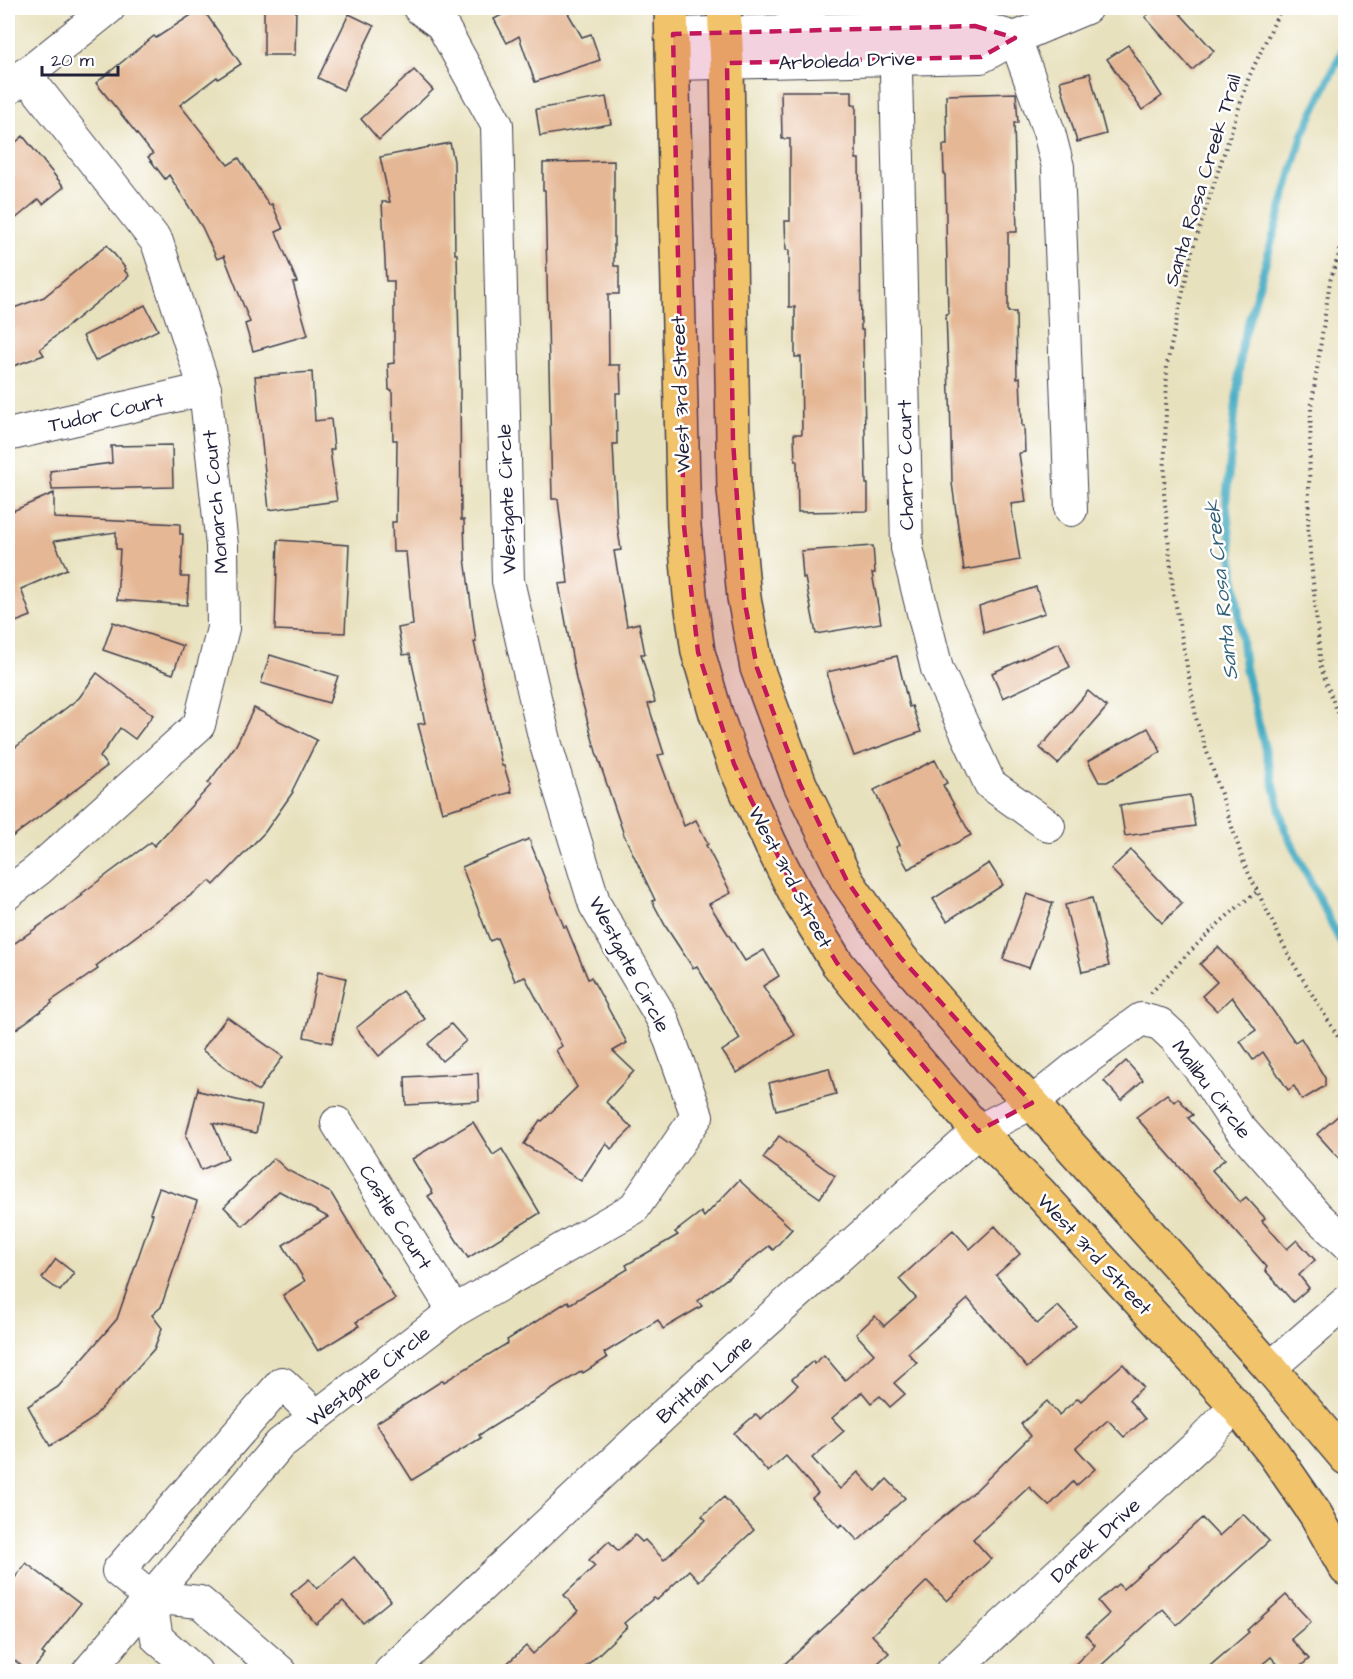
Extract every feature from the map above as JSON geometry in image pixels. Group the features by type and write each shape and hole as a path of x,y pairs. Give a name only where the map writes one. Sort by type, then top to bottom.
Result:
{"main road":[{"path":"725,34 734,489 744,598 757,668 800,784 847,881 900,957 997,1068 1032,1103 1270,1368 1346,1458"},
{"name":"West 3rd Street","path":"673,35 676,291 684,526 698,652 734,764 801,904 837,963 892,1032 978,1131 1039,1192 1236,1406 1274,1454 1316,1515 1346,1569"}],"street":[{"path":"16,81 109,8"},
{"name":"Westgate Circle","path":"88,1671 280,1444 454,1311 634,1208 697,1116 663,1020 596,905 546,745 508,581 497,125 442,25 419,8"},
{"name":"Arboleda Drive","path":"673,35 894,31 981,57 1015,38 1086,8"},
{"name":"Charro Court","path":"894,31 907,548 936,669 990,784 1049,826"},
{"path":"1015,38 1049,132 1058,167 1071,510"},
{"name":"Monarch Court","path":"8,893 38,870 198,726 223,628 222,546 205,389 157,242 16,81"},
{"name":"Tudor Court","path":"8,435 205,389"},
{"path":"1032,1103 1085,1060 1142,1019"},
{"name":"Malibu Circle","path":"1142,1019 1160,1024 1176,1039 1202,1072 1237,1125 1318,1217 1346,1244"},
{"name":"Brittain Lane","path":"390,1671 673,1406 978,1131 1032,1103"},
{"name":"Castle Court","path":"338,1123 454,1311"},
{"path":"1270,1368 1346,1302"},
{"path":"281,1671 200,1602 150,1597 118,1571 282,1383 316,1416"},
{"name":"Darek Drive","path":"952,1671 1201,1442 1236,1406"},
{"path":"150,1597 157,1638 196,1671"}],"path":[{"name":"Santa Rosa Creek Trail","path":"1281,8 1249,77 1192,251 1167,364 1164,493 1173,589 1197,722 1245,866 1290,958 1346,1050"},
{"path":"1346,233 1330,280 1311,409 1308,528 1321,668 1346,736"},
{"path":"1142,1019 1149,995 1229,912 1258,891"}],"highlighted area":[{"path":"975,26 1015,38 981,57 727,63 733,441 744,598 757,668 800,784 847,881 900,957 1032,1103 978,1131 837,963 801,904 734,764 698,652 684,526 673,34"}],"building":[{"path":"202,8 241,64 218,79 217,77 180,105 228,165 239,158 269,205 272,204 283,229 276,232 297,282 293,283 308,335 253,351 245,324 250,322 224,256 217,259 202,227 169,175 165,179 148,157 153,154 96,83 154,36 156,38"},
{"path":"264,8 296,8 295,55 264,55"},
{"path":"515,8 565,8 582,37 591,34 600,60 535,82 519,36 507,43 494,19"},
{"path":"1156,8 1175,8 1214,51 1192,70 1145,17"},
{"path":"349,14 374,26 343,90 318,78"},
{"path":"1128,45 1162,96 1142,110 1107,59"},
{"path":"414,70 433,90 379,140 361,119"},
{"path":"1090,73 1106,134 1077,142 1060,81"},
{"path":"781,91 852,91 852,105 856,105 868,511 798,512 794,434 802,434 801,357 795,357 795,307 789,307 789,250 786,250 785,221 790,221 790,139 782,139"},
{"path":"1016,93 1018,123 1014,123 1017,232 1008,232 1008,312 1016,312 1017,378 1020,377 1022,426 1024,426 1025,452 1019,453 1026,502 1011,504 1020,560 964,570 952,483 943,145 947,145 946,95"},
{"path":"606,97 611,124 540,136 536,109"},
{"path":"23,136 64,187 43,204 39,199 8,225 8,149"},
{"path":"450,143 454,161 455,254 457,254 461,520 464,520 465,558 476,642 474,642 502,766 504,766 512,792 442,812 418,724 425,723 410,654 403,655 398,628 413,625 406,552 393,552 392,522 396,522 397,440 393,440 392,390 389,390 388,364 394,363 394,281 386,281 382,202 390,202 380,157"},
{"path":"614,161 614,266 619,266 619,294 608,294 609,365 620,365 621,393 616,393 617,444 613,444 617,524 621,550 614,551 627,626 639,623 645,654 641,654 655,702 648,704 664,754 658,755 684,826 696,820 731,893 709,904 745,961 764,950 779,976 763,986 795,1035 737,1073 722,1051 740,1039 697,966 693,968 666,927 652,901 655,900 624,835 596,752 576,679 559,584 568,583 558,499 552,499 543,163"},
{"path":"107,245 129,276 40,349 44,355 8,368 8,310 44,297"},
{"path":"145,305 158,330 95,361 83,336"},
{"path":"312,372 315,421 331,419 334,449 330,450 337,501 269,510 255,376"},
{"path":"172,445 173,487 52,490 50,471 112,463 111,446"},
{"path":"54,493 54,518 180,524 180,534 183,534 181,577 189,577 187,605 117,600 120,549 116,549 116,532 54,541 67,569 21,589 31,616 8,625 8,513"},
{"path":"278,540 349,545 345,633 275,630"},
{"path":"873,546 875,573 872,573 881,623 816,634 805,578 803,578 801,551"},
{"path":"1036,587 1045,613 984,633 979,606"},
{"path":"113,622 183,646 173,674 103,650"},
{"path":"1059,643 1070,667 1003,698 992,673"},
{"path":"270,655 338,676 329,703 261,683"},
{"path":"897,656 909,707 912,706 921,732 854,756 833,699 827,672"},
{"path":"97,673 153,715 135,739 120,728 100,757 107,766 8,840 8,753 79,698"},
{"path":"1088,691 1107,707 1058,764 1040,748"},
{"path":"254,708 317,740 293,792 265,832 214,885 210,881 96,966 98,969 51,1001 52,1003 8,1035 8,948 83,895 81,894 151,842 154,846 211,785 208,783 236,745"},
{"path":"1148,728 1161,752 1107,782 1099,782 1088,761"},
{"path":"935,760 947,783 943,785 971,835 908,869 896,847 900,845 874,790"},
{"path":"1190,795 1195,826 1125,836 1120,805"},
{"path":"529,839 564,927 566,926 588,979 591,977 627,1043 613,1051 634,1071 606,1102 632,1128 611,1149 606,1143 581,1181 524,1144 540,1120 542,1121 577,1087 556,1050 562,1046 525,977 515,981 497,938 490,941 462,867"},
{"path":"1131,850 1182,904 1162,923 1111,869"},
{"path":"989,863 1003,885 947,921 933,899"},
{"path":"1027,894 1053,903 1029,968 1003,959"},
{"path":"1092,898 1109,966 1082,972 1065,905"},
{"path":"1218,947 1259,991 1295,1042 1301,1038 1325,1078 1325,1086 1302,1100 1294,1086 1288,1090 1263,1052 1253,1060 1240,1041 1256,1030 1232,997 1217,1011 1202,996 1217,982 1200,964"},
{"path":"318,972 346,978 332,1043 304,1037"},
{"path":"402,991 425,1019 379,1056 356,1028"},
{"path":"227,1017 283,1057 258,1091 202,1050"},
{"path":"451,1024 466,1041 442,1061 428,1044"},
{"path":"1126,1061 1143,1080 1121,1100 1104,1081"},
{"path":"829,1068 836,1094 776,1110 769,1083"},
{"path":"478,1073 479,1101 406,1105 405,1077"},
{"path":"198,1088 199,1091 262,1106 256,1133 213,1123 228,1158 201,1170 186,1136"},
{"path":"1167,1094 1174,1102 1178,1098 1193,1115 1188,1118 1225,1159 1212,1170 1240,1202 1246,1197 1265,1218 1262,1221 1287,1249 1297,1240 1315,1260 1299,1275 1309,1288 1293,1302 1265,1270 1267,1267 1136,1117"},
{"path":"1346,1109 1346,1166 1317,1134"},
{"path":"473,1122 493,1155 502,1149 540,1213 468,1258 428,1196 433,1193 412,1159"},
{"path":"779,1136 835,1176 820,1198 763,1158"},
{"path":"274,1158 287,1170 331,1193 395,1299 356,1322 359,1326 318,1351 283,1295 305,1281 283,1245 328,1217 279,1191 243,1226 224,1207"},
{"path":"739,1180 792,1229 773,1250 769,1246 698,1301 702,1306 663,1329 658,1320 604,1353 607,1358 479,1435 481,1438 412,1480 376,1423 443,1380 444,1382 508,1343 507,1340 568,1301 570,1304 628,1269 626,1265 678,1235 675,1232 701,1212 704,1217"},
{"path":"159,1188 197,1201 161,1307 152,1315 162,1328 154,1349 91,1420 50,1446 28,1406 58,1387 117,1319 153,1214 150,1213"},
{"path":"995,1226 1020,1254 996,1275 1037,1324 1058,1306 1076,1326 1027,1368 968,1299 908,1353 917,1363 894,1383 905,1394 890,1407 880,1396 871,1403 862,1392 832,1418 844,1431 812,1458 840,1489 858,1472 875,1491 887,1479 905,1498 858,1541 842,1524 839,1527 812,1498 818,1493 786,1456 768,1472 734,1433 756,1414 761,1419 798,1385 792,1379 824,1355 845,1380 874,1354 856,1334 875,1316 884,1326 916,1298 899,1279 953,1230 970,1249"},
{"path":"56,1259 74,1273 60,1291 42,1278"},
{"path":"1123,1364 1143,1387 1129,1400 1145,1419 1124,1437 1108,1420 1076,1448 1095,1469 1076,1486 1073,1482 1049,1506 1029,1487 973,1539 991,1559 947,1601 927,1581 872,1635 889,1653 869,1671 777,1671 921,1535 975,1491 1031,1436 1021,1424 1047,1401 1059,1415 1078,1398 1081,1401"},
{"path":"724,1497 754,1530 699,1581 689,1570 657,1600 654,1598 624,1623 627,1627 581,1671 499,1671 526,1646 533,1654 578,1611 564,1595 595,1566 589,1560 609,1541 618,1551 635,1535 642,1542 645,1540 664,1560 706,1520 702,1516"},
{"path":"1243,1514 1269,1541 1177,1625 1163,1609 1095,1671 1068,1671 1095,1645 1086,1635 1109,1614 1098,1601 1118,1584 1123,1589 1202,1518 1219,1536"},
{"path":"354,1557 391,1600 363,1623 343,1601 316,1624 291,1594 309,1579 317,1589"},
{"path":"26,1563 80,1604 42,1653 45,1655 32,1671 28,1671 8,1655 8,1587"},
{"path":"1286,1595 1311,1622 1291,1639 1309,1659 1295,1671 1284,1671 1271,1657 1254,1671 1204,1671 1249,1632 1247,1630"}],"waterway":[{"name":"Santa Rosa Creek","path":"1346,43 1303,134 1242,344 1226,502 1245,668 1285,830 1346,953"}]}
